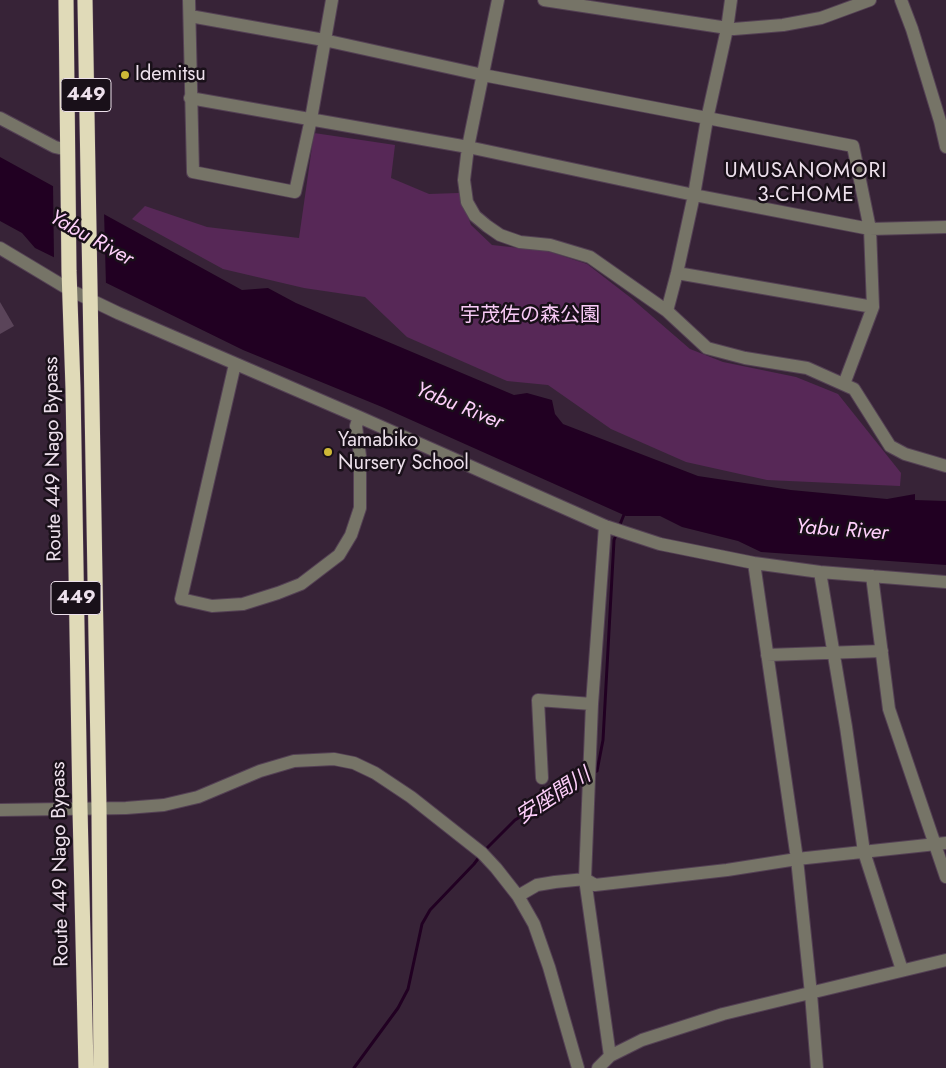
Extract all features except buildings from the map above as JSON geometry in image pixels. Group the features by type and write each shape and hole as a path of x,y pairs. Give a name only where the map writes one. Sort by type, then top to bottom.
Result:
{"highway":[{"name":"Route 449 Nago Bypass","path":"66,0 69,271 86,1068"},
{"name":"Route 449 Nago Bypass","path":"85,0 101,1068"}],"street":[{"path":"189,0 192,172 295,192 311,119 332,0"},
{"path":"498,0 468,147 464,180 467,202 475,216 500,235 520,242 550,245 590,257 667,311 707,348 744,358 806,368 854,389 890,446 905,454 946,466"},
{"path":"544,0 727,28 783,25 812,20 870,0"},
{"path":"667,311 694,194 731,0"},
{"path":"900,0 912,29 946,147"},
{"path":"190,16 324,40 483,75 853,146 870,229 873,308 844,384"},
{"path":"190,98 468,147 870,229 946,227"},
{"path":"0,118 54,147 68,150"},
{"path":"0,248 89,300 605,526 660,544 754,564 820,572 946,582"},
{"path":"677,274 873,308"},
{"path":"235,364 181,599 212,606 243,604 278,594 301,584 339,555 351,536 360,508 360,456 356,426 359,417"},
{"path":"605,526 592,704 585,879 610,1056"},
{"path":"754,564 797,859 817,1068"},
{"path":"820,572 846,727 864,852 902,970"},
{"path":"872,576 889,709 941,844 946,877"},
{"path":"767,656 882,651"},
{"path":"542,778 538,700 592,704"},
{"path":"0,810 164,805 187,800 260,771 294,761 334,759 354,763 375,773 411,797 476,849 496,868 518,896 534,924 578,1068"},
{"path":"518,896 537,885 585,879 595,885 727,870 797,859 941,844"},
{"path":"598,1068 610,1056 642,1040 723,1014 946,960"}],"green space":[{"name":"宇茂佐の森公園","path":"314,133 395,145 391,178 429,194 459,193 471,225 492,245 547,251 587,264 631,298 690,349 723,362 796,377 838,394 901,473 900,486 767,480 686,462 611,429 548,385 507,381 407,337 365,297 304,288 223,269 132,219 145,206 207,227 299,238"}],"water":[{"name":"Yabu River","path":"0,157 242,290 268,288 296,303 514,395 527,393 552,400 555,414 563,424 698,476 791,490 887,499 915,494 915,500 946,501 946,565 761,552 738,541 682,527 660,516 626,516 382,407 243,350 35,248 22,233 0,221"}],"pier":[{"path":"53,183 104,211 106,286 54,260"}],"waterway":[{"name":"安座間川","path":"619,527 625,512"},
{"name":"安座間川","path":"593,773 597,771 603,740 614,540 617,533"},
{"name":"安座間川","path":"484,851 515,820 585,777"},
{"name":"安座間川","path":"354,1068 398,1008 408,989 422,924 430,910 480,856"}],"place":[{"name":"Idemitsu","path":"125,75"},
{"name":"Yamabiko Nursery School","path":"328,452"}],"district":[{"name":"UMUSANOMORI 3-CHOME","path":"806,184"}]}
